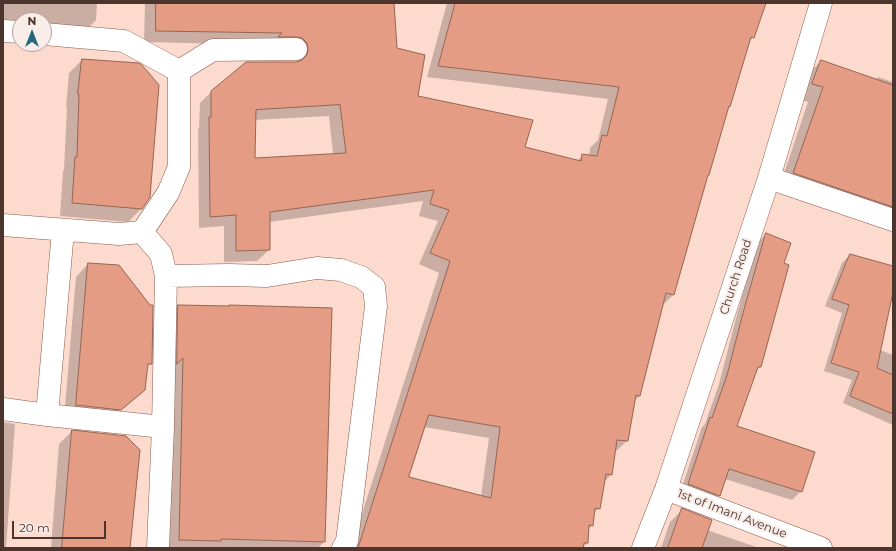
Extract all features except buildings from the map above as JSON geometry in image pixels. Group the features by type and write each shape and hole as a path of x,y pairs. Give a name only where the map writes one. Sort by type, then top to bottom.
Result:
{"street":[{"name":"Church Road","path":"643,548 666,489 769,178 821,3"},
{"path":"52,35 124,41 179,71"},
{"path":"179,71 213,50 296,49"},
{"path":"142,232 168,193 179,167 179,71"},
{"path":"769,178 893,220"},
{"path":"3,225 119,234 142,232"},
{"path":"47,415 63,230"},
{"path":"142,232 160,254 166,276 163,427 158,548"},
{"path":"166,276 267,276 317,268 340,270 361,277 374,287 376,306 347,541 343,548"},
{"path":"3,409 163,427"},
{"name":"1st of Imani Avenue","path":"666,489 821,548"}]}
